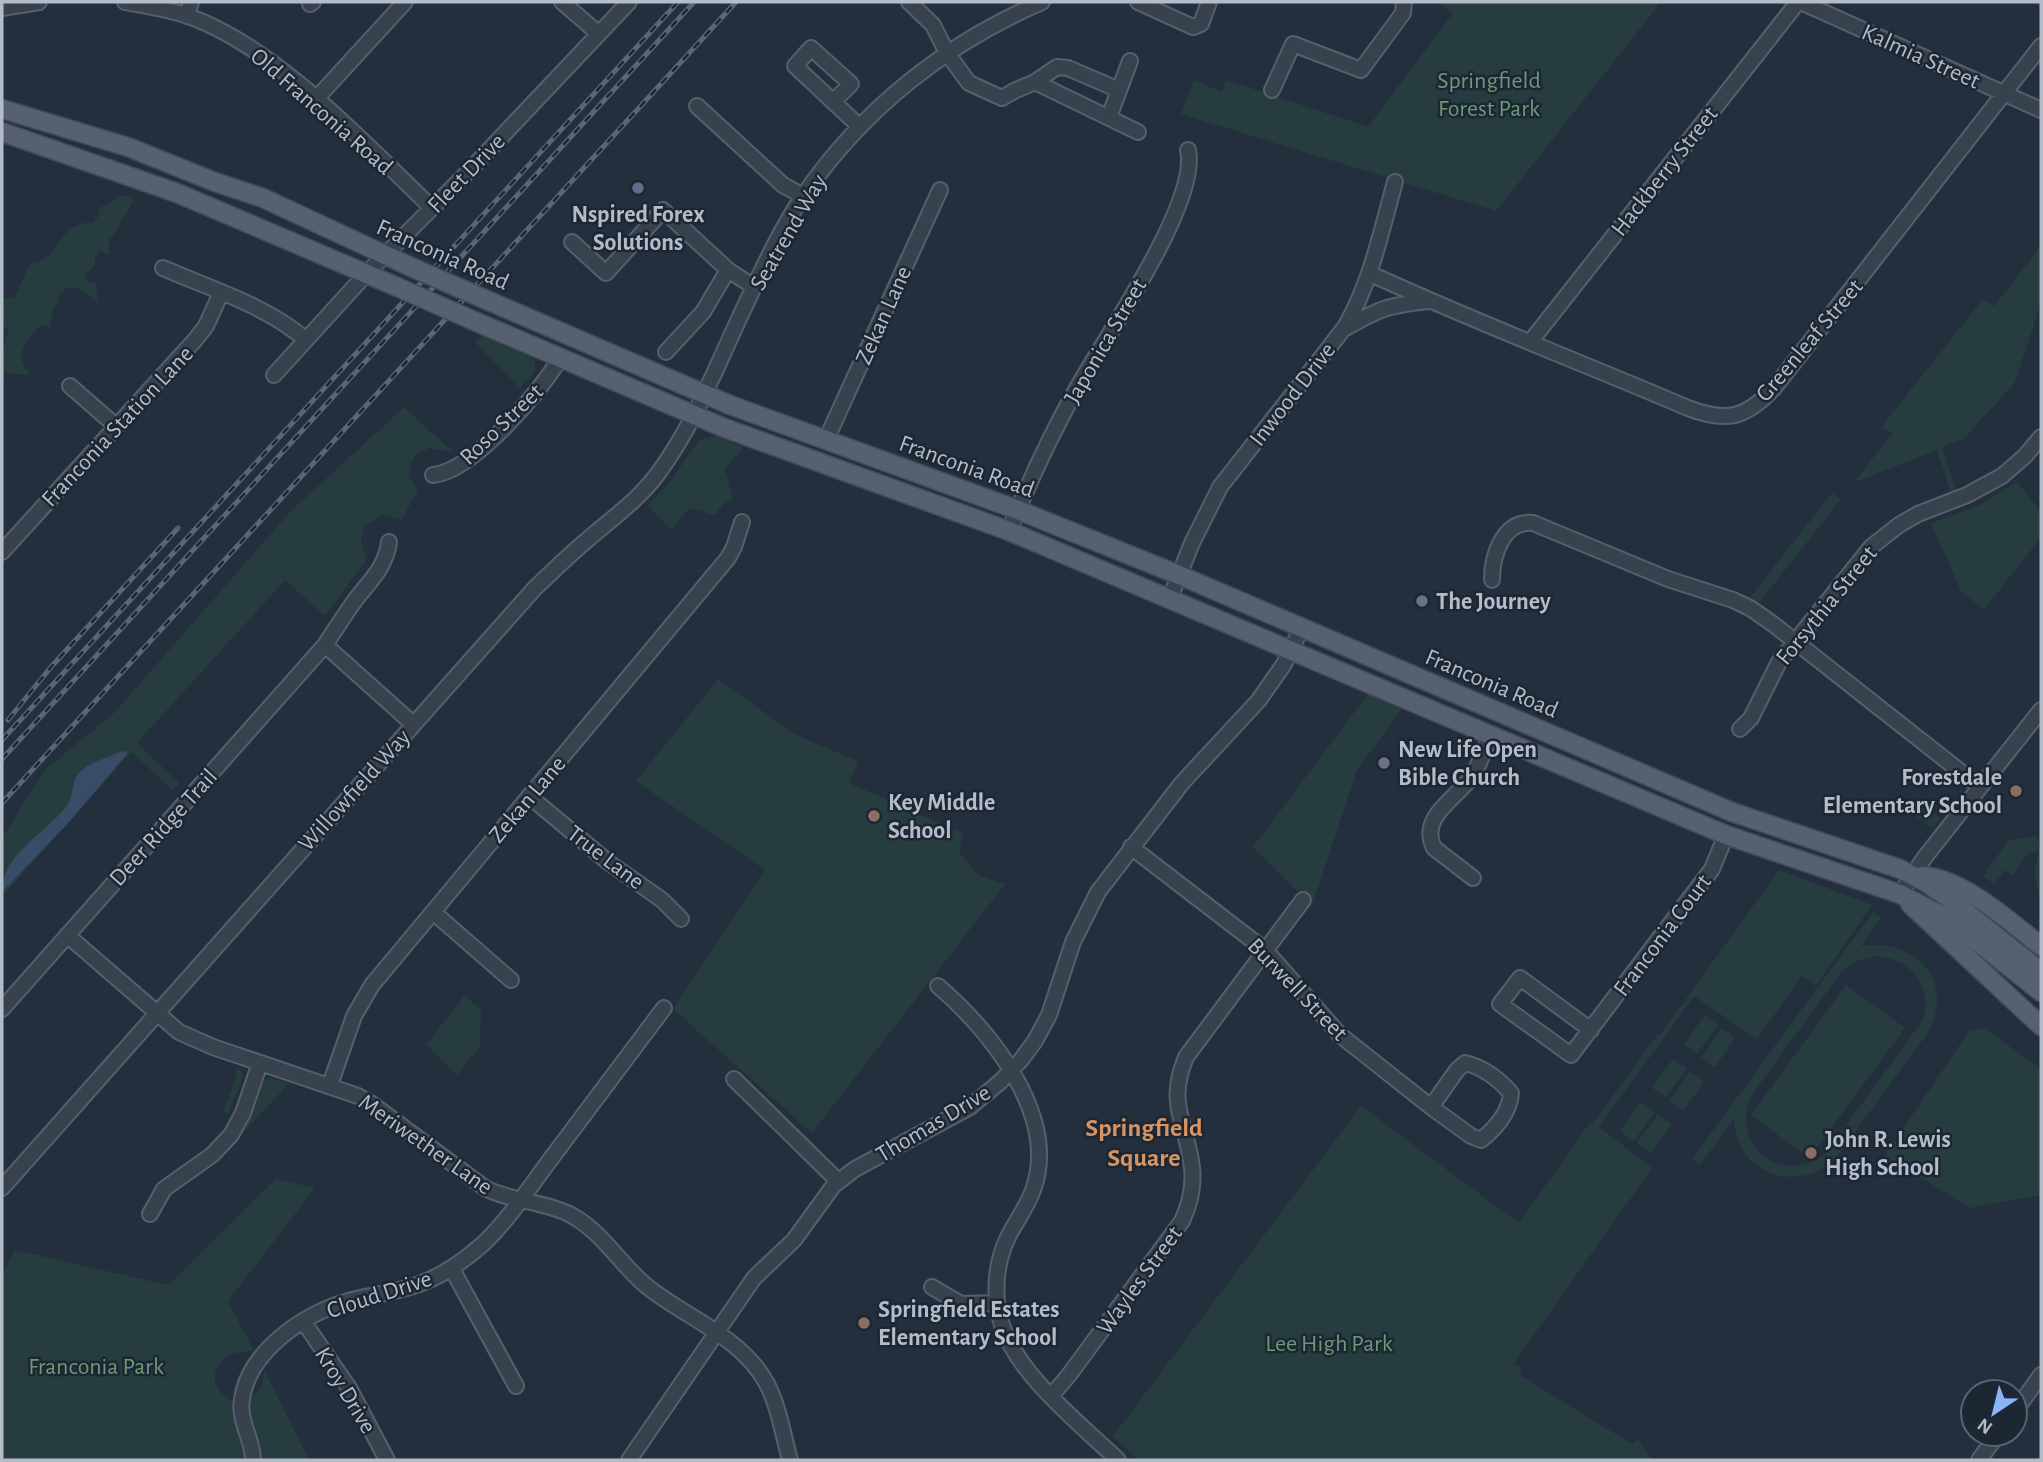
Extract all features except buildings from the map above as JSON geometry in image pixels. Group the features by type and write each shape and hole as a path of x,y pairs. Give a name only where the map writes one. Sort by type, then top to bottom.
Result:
{"main road":[{"name":"Franconia Road","path":"2,109 128,147 263,198 384,256 703,394 1018,510 1179,575 1732,812 1913,876 1947,897 2041,972"},
{"name":"Franconia Road","path":"2,132 177,193 693,415 1010,531 1726,835 1900,894 1950,920 2041,992"},
{"path":"1440,714 1455,694"},
{"name":"Franconia Road","path":"1913,876 1934,877 1967,892 2041,946"},
{"name":"Franconia Road","path":"1900,894 2041,1026"}],"street":[{"path":"2,8 38,2"},
{"name":"Old Franconia Road","path":"125,2 189,9 237,39 286,74 432,208"},
{"path":"315,100 405,2"},
{"path":"562,2 599,34"},
{"name":"Fleet Drive","path":"274,375 367,273 629,2"},
{"path":"909,2 933,25 947,53 969,83 1002,99 1057,67 1068,68 1119,90"},
{"name":"Seatrend Way","path":"703,394 783,230 803,196 859,126 898,89 947,53 1005,18 1042,2"},
{"path":"1138,2 1193,27 1201,24 1209,2"},
{"path":"1272,90 1293,44 1361,69 1402,13 1404,2"},
{"name":"Kalmia Street","path":"1800,2 2041,110"},
{"name":"Hackberry Street","path":"1531,341 1800,2"},
{"name":"Greenleaf Street","path":"1371,274 1705,415 1736,416 1748,410 1774,388 2041,46"},
{"path":"1109,117 1130,61"},
{"path":"1035,82 1138,132"},
{"path":"834,101 859,126"},
{"path":"697,106 783,185 803,196"},
{"name":"Japonica Street","path":"1010,531 1049,440 1170,227 1189,176 1188,150"},
{"name":"Inwood Drive","path":"1170,598 1208,508 1220,487 1343,329 1356,308 1371,274 1395,182"},
{"name":"Zekan Lane","path":"826,440 940,190"},
{"path":"572,242 606,273 663,210 728,270 754,287"},
{"path":"163,268 273,316 305,339"},
{"path":"666,352 703,312 728,270"},
{"name":"Franconia Station Lane","path":"2,551 202,332 221,293"},
{"path":"1343,329 1369,313 1392,305 1430,301"},
{"name":"Roso Street","path":"433,475 446,474 475,453 525,405 561,359"},
{"path":"70,386 117,426"},
{"name":"Willowfield Way","path":"2,1188 535,588 644,491 676,447 703,394"},
{"name":"Forsythia Street","path":"1740,729 1751,718 1772,671 1858,561 1883,537 1918,514 1990,483 2019,462 2041,437"},
{"name":"Zekan Lane","path":"330,1085 363,998 728,558 742,522"},
{"path":"1492,580 1493,558 1503,539 1509,530 1523,522 1533,523 1668,579 1738,602 1794,641 1980,787"},
{"name":"Deer Ridge Trail","path":"2,1009 325,645 381,568 389,542"},
{"name":"Thomas Drive","path":"629,1460 754,1278 793,1240 838,1181 970,1107 1011,1070 1035,1041 1049,1015 1073,942 1088,908 1131,847 1182,783 1259,701 1291,651 1301,629"},
{"path":"325,645 413,724"},
{"path":"1900,894 2041,709"},
{"path":"1473,878 1434,848 1431,841 1432,830 1436,814 1472,776 1490,736"},
{"name":"True Lane","path":"529,796 608,862 662,900 681,919"},
{"name":"Franconia Court","path":"1591,1030 1520,978 1500,1004 1571,1055 1591,1030 1712,869 1726,835"},
{"name":"Burwell Street","path":"1131,847 1265,950 1340,1035 1363,1055 1431,1107 1471,1136 1480,1140 1490,1132 1511,1104 1511,1093 1503,1084 1476,1066 1465,1063 1431,1107"},
{"name":"Wayles Street","path":"1052,1395 1182,1221 1190,1198 1193,1175 1177,1106 1180,1072 1186,1057 1303,900"},
{"path":"432,912 511,980"},
{"name":"Meriwether Lane","path":"67,935 179,1032 194,1040 330,1085 372,1104 478,1184 501,1196 539,1203 561,1211 586,1224 604,1239 645,1284 751,1360 765,1381 775,1404 790,1460"},
{"path":"938,986 996,1046 1011,1070 1035,1125 1040,1160 1033,1192 1008,1237 1001,1258 997,1303 1002,1324 1014,1352 1029,1373 1118,1460"},
{"name":"Cloud Drive","path":"253,1460 251,1443 242,1416 242,1399 246,1381 267,1352 303,1321 345,1302 419,1285 452,1269 485,1241 664,1008"},
{"path":"149,1214 164,1189 212,1155 231,1135 243,1113 260,1063"},
{"path":"734,1079 838,1181"},
{"path":"452,1269 516,1386"},
{"path":"932,1287 961,1304 997,1303"},
{"name":"Kroy Drive","path":"303,1321 349,1388 387,1460"},
{"path":"2029,1392 2041,1375"}],"green space":[{"name":"Springfield Forest Park","path":"1438,2 1661,2 1496,211 1181,114 1194,80 1222,92 1226,80 1368,127 1453,13"},
{"path":"120,195 134,197 131,206 109,240 109,255 100,251 95,258 95,265 85,275 88,283 96,283 98,302 77,288 67,288 62,292 57,299 58,304 53,306 50,330 47,325 42,325 23,349 22,359 29,375 5,373 2,401 2,352 9,331 2,326 2,298 14,298 32,263 48,255 73,228 93,223 100,214 98,208 109,204"},
{"path":"2041,246 2041,303 2014,384 1963,439 1942,447 1957,494 1952,496 1937,450 1853,483 1893,433 1881,427 1983,299 1994,306"},
{"path":"483,335 529,356 535,362 535,371 520,388 475,342"},
{"path":"404,407 453,452 429,448 415,455 409,476 418,491 401,520 383,515 365,526 361,539 366,560 325,616 285,580 137,743 179,783 173,790 131,752 2,897 2,838 44,771 115,712 290,512"},
{"path":"717,436 743,448 725,469 733,499 723,504 715,515 690,508 671,529 648,506 672,479 699,440"},
{"path":"2017,482 2041,512 2041,537 1984,610 1961,591 1931,523 1978,506"},
{"path":"1832,493 1841,499 1759,603 1750,597"},
{"path":"718,679 794,734 858,761 849,783 963,833 959,852 980,876 1005,884 812,1133 673,1009 765,870 636,781"},
{"path":"1368,694 1402,709 1357,770 1312,905 1253,847"},
{"path":"1916,800 1940,818 1932,828 1908,810"},
{"path":"2037,836 2040,850 2041,848 2041,898 2034,876 2039,851 2028,853 2012,875 2005,870 1994,884 1983,876 2008,841"},
{"name":"Lee High Park","path":"1779,870 1872,905 1816,986 1802,976 1757,1039 1694,996 1599,1127 1652,1168 1514,1363 1522,1368 1519,1375 1632,1444 1638,1439 1652,1460 1138,1460 1113,1436 1361,1106 1519,1223 1591,1121 1593,1123 1658,1034 1660,1035"},
{"path":"1873,912 1881,918 1861,946 1882,945 1900,949 1916,958 1935,984 1937,1001 1934,1019 1924,1038 1836,1158 1813,1173 1788,1177 1775,1174 1752,1162 1743,1151 1734,1119 1700,1165 1692,1159","holes":["1876,956 1888,958 1909,969 1922,986 1925,996 1923,1020 1825,1154 1809,1163 1793,1166 1777,1164 1764,1156 1747,1131 1746,1114 1751,1096 1843,970 1854,962"]},
{"path":"1846,985 1905,1028 1809,1158 1751,1115"},
{"path":"464,996 481,1009 480,1046 457,1075 426,1045"},
{"path":"1705,1015 1718,1025 1697,1054 1684,1044"},
{"path":"1722,1028 1735,1038 1715,1067 1701,1057"},
{"path":"1984,1028 2041,1069 2041,1195 1970,1208 1896,1162 1893,1165 1884,1157 1969,1031"},
{"path":"1673,1059 1687,1068 1666,1097 1652,1088"},
{"path":"230,1063 240,1069 243,1077 228,1114 223,1112 237,1074 236,1068"},
{"path":"1690,1071 1704,1082 1683,1111 1669,1101"},
{"path":"269,1078 289,1083 234,1143 248,1121 263,1083"},
{"path":"1641,1102 1655,1112 1634,1141 1620,1131"},
{"path":"1658,1114 1672,1124 1651,1153 1637,1143"},
{"name":"Franconia Park","path":"276,1179 315,1188 228,1301 253,1349 226,1356 217,1369 215,1379 219,1390 231,1400 248,1400 262,1387 264,1370 309,1460 2,1460 2,1274 15,1250 168,1285"}],"water":[{"path":"122,751 127,754 70,821 2,892 4,879 16,856 68,804 78,774 91,764"}],"railway":[{"path":"2,740 678,2"},
{"path":"2,759 694,2"},
{"path":"2,803 736,2"},
{"path":"8,720 51,667 178,528"}],"place":[{"name":"Nspired Forex Solutions","path":"638,188"},
{"name":"The Journey","path":"1422,601"},
{"name":"New Life Open Bible Church","path":"1384,763"},
{"name":"Forestdale Elementary School","path":"2016,791"},
{"name":"Key Middle School","path":"874,816"},
{"name":"John R. Lewis High School","path":"1811,1153"},
{"name":"Springfield Estates Elementary School","path":"864,1323"}],"district":[{"name":"Springfield Square","path":"1144,1142"}]}
